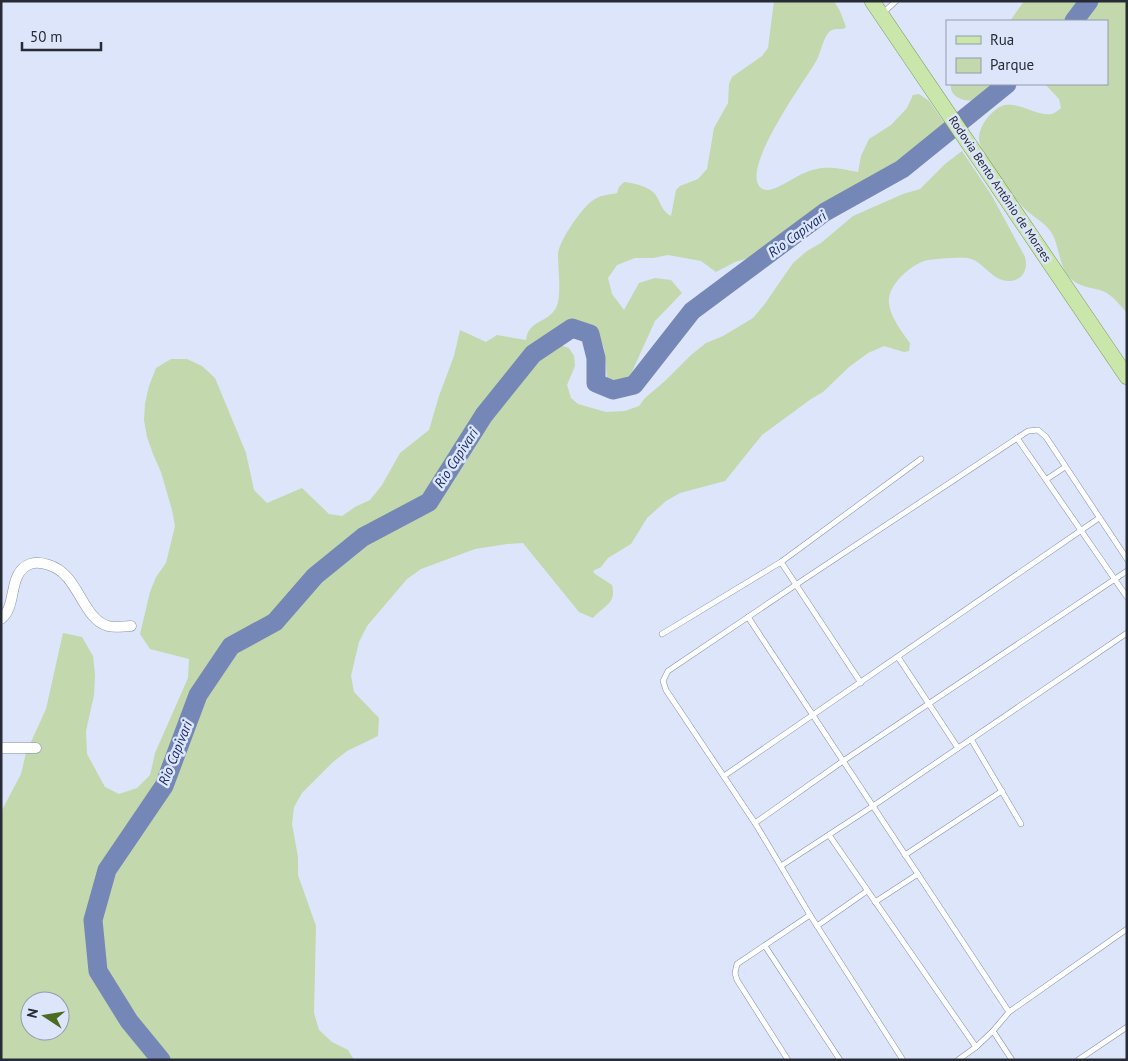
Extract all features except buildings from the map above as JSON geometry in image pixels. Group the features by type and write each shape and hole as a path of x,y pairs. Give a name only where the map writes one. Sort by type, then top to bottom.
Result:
{"main road":[{"name":"Rodovia Bento Antônio de Moraes","path":"872,1 1127,377"}],"street":[{"path":"1,620 7,613 12,601 15,581 21,570 30,564 44,563 58,568 70,580 85,604 107,626 131,626"},
{"path":"1,748 36,748"}],"lane":[{"path":"882,14 896,1"},
{"path":"903,1060 810,915 756,822 666,690 663,681 668,671 1028,431 1038,430 1046,437 1127,559"},
{"path":"1017,438 1127,597"},
{"path":"662,634 781,562 921,459"},
{"path":"1047,479 1065,466"},
{"path":"724,776 862,683 1099,518"},
{"path":"781,562 862,683"},
{"path":"756,822 1127,571"},
{"path":"748,617 1010,1012"},
{"path":"781,866 873,806 1127,632"},
{"path":"898,657 958,748"},
{"path":"971,739 1021,824"},
{"path":"905,855 1002,791"},
{"path":"829,835 976,1047"},
{"path":"874,902 918,874"},
{"path":"817,926 867,891"},
{"path":"788,1060 737,980 735,973 737,964 810,915"},
{"path":"958,1060 976,1047 1010,1012 1127,929"},
{"path":"765,946 840,1060"},
{"path":"1078,1060 1127,1026"},
{"path":"993,1031 1012,1060"}],"green space":[{"path":"774,1 834,1 846,27 829,32 817,59 787,106 766,146 759,164 757,178 761,188 765,190 781,186 802,174 817,169 830,168 858,172 861,156 869,139 891,125 907,108 913,95 919,94 929,101 951,132 920,150 882,182 851,197 820,204 782,239 752,257 735,262 716,272 701,261 668,255 653,258 635,258 617,265 608,278 612,294 624,310 639,283 655,278 671,280 682,293 655,321 625,387 611,386 607,377 604,348 597,330 582,330 561,342 560,345 569,348 574,356 575,366 567,385 571,398 578,404 606,412 625,411 639,406 645,398 706,343 723,336 753,318 793,263 807,251 821,243 853,216 903,194 920,189 945,164 962,151 992,196 1025,257 1026,265 1022,276 1015,280 1003,280 967,258 924,261 907,271 893,287 889,304 896,322 910,343 909,351 904,352 884,346 868,353 849,367 823,392 762,435 725,481 680,493 666,501 647,518 631,544 608,558 601,567 593,571 612,585 613,596 611,601 593,618 579,612 523,543 475,549 421,569 407,579 367,626 359,642 351,676 354,692 379,718 378,736 347,751 333,762 302,793 294,807 292,824 298,857 298,875 316,926 314,1013 319,1030 332,1042 348,1050 354,1060 1,1060 1,812 21,774 26,753 46,709 63,633 82,637 93,656 95,675 94,695 86,731 87,754 105,787 119,794 137,788 150,775 155,753 188,678 189,659 150,649 140,634 150,592 156,577 166,563 175,526 161,472 147,437 144,420 149,386 156,368 171,359 187,359 202,366 215,378 246,453 254,490 267,503 302,488 329,514 342,516 370,500 382,485 400,453 429,430 454,356 460,330 486,342 497,335 526,340 530,329 548,317 556,308 559,297 559,249 571,226 587,205 598,198 617,193 619,187 624,182 628,182 641,185 652,191 665,212 671,216 676,190 680,186 698,179 707,169 714,128 728,103 729,84 732,77 762,56 768,48"},
{"path":"1024,1 1127,1 1127,313 1105,292 1082,286 1070,278 1063,267 1051,232 1026,210 996,174 984,153 979,137 984,123 1001,106 1015,105 1045,114 1052,114 1061,108 1059,99 1046,85 1108,85 1108,20 1011,20"},
{"path":"951,85 1002,85 983,98 975,100 960,99 951,89"}],"waterway":[{"name":"Rio Capivari","path":"1075,20 1089,1"},
{"name":"Rio Capivari","path":"161,1060 129,1021 98,971 93,920 107,870 164,786 198,695 231,646 275,622 315,576 363,537 429,502 484,415 533,354 572,328 590,334 596,358 596,383 613,390 634,385 692,311 825,212 902,169 1006,85"}]}
